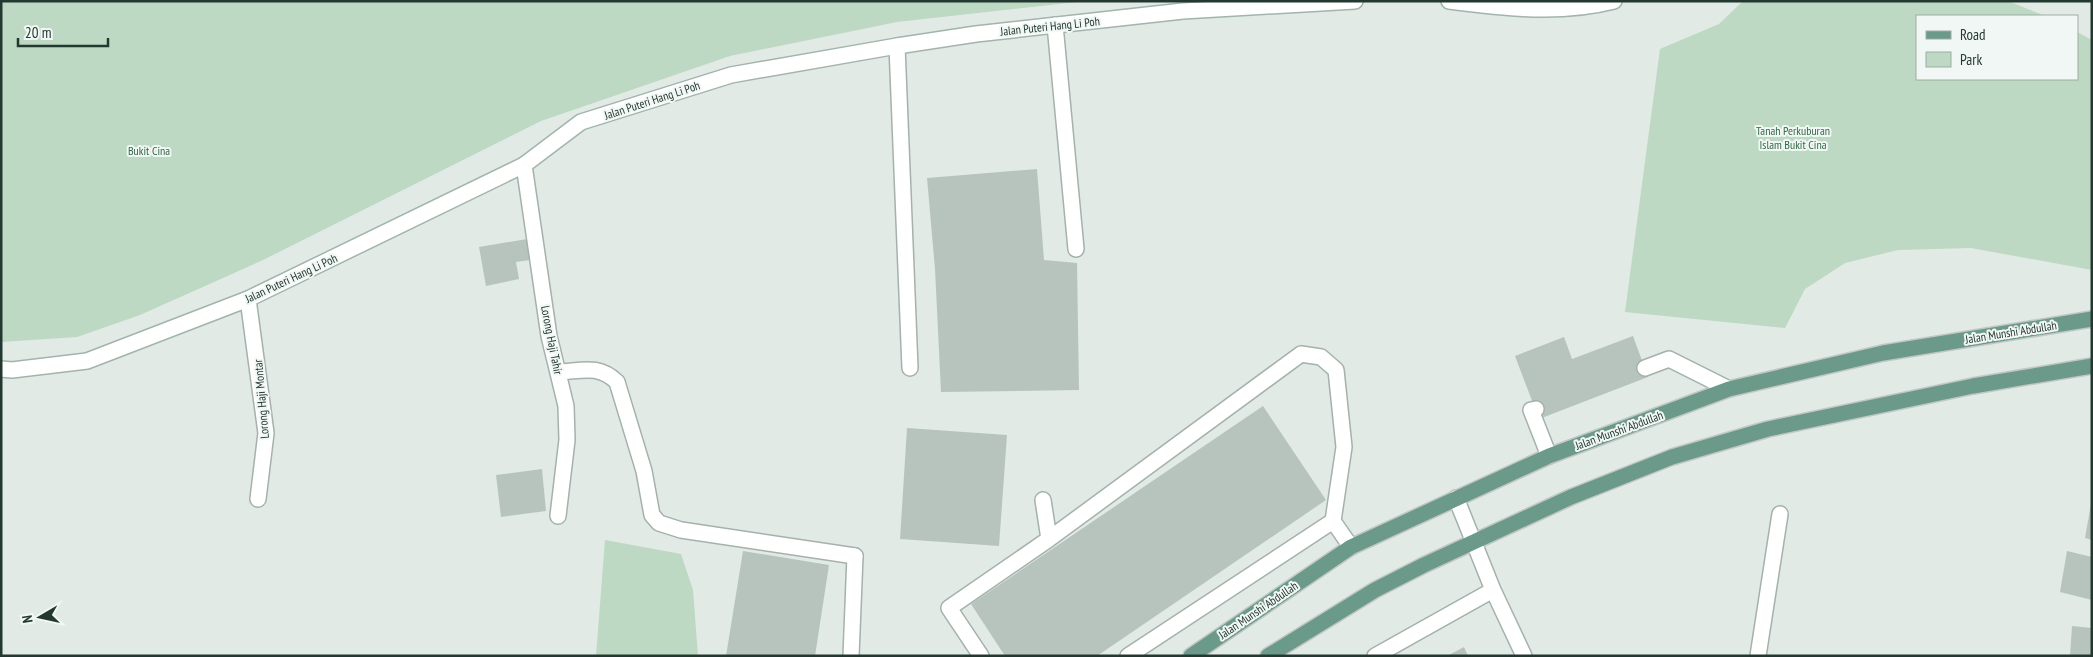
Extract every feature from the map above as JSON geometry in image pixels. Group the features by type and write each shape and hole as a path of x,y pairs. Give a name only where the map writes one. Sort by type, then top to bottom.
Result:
{"main road":[{"name":"Jalan Puteri Hang Li Poh","path":"1,369 12,370 87,361 248,299 524,165 581,122 732,75 897,46 1055,25 1183,11 1355,1"},
{"path":"1449,1 1543,10 1593,6 1614,1"},
{"path":"1055,25 1076,249"},
{"path":"897,46 910,368"},
{"name":"Lorong Haji Tahir","path":"524,165 549,336 566,406 567,440 558,516"},
{"name":"Lorong Haji Montar","path":"248,299 262,386 266,433 258,499"},
{"name":"Jalan Munshi Abdullah","path":"1191,656 1351,548 1549,456 1728,389 1883,353 2092,319"},
{"path":"981,656 949,608 1049,539 1301,354 1321,357 1336,370 1344,447 1333,521 1351,548"},
{"path":"1645,368 1669,360 1728,389"},
{"path":"1268,656 1375,590 1424,565 1571,496 1672,457 1768,429 1973,386 2092,366"},
{"path":"558,372 598,370 608,374 617,382 644,471 652,515 659,524 681,530 855,556 851,656"},
{"path":"1536,409 1531,410 1549,456"},
{"path":"1456,498 1493,590 1524,656"},
{"path":"1043,500 1049,539"},
{"path":"1758,656 1780,514"},
{"path":"1128,656 1333,521"},
{"path":"1376,656 1493,590"}],"green space":[{"name":"Bukit Cina","path":"1,1 1086,1 897,22 730,56 541,121 263,260 140,315 77,337 1,342"},
{"name":"Tanah Perkuburan Islam Bukit Cina","path":"1743,1 2008,1 2043,15 1916,15 1916,80 2078,80 2078,33 2092,40 2092,270 1971,248 1898,250 1845,263 1805,289 1785,328 1625,312 1660,49 1719,24"},
{"path":"605,540 681,554 693,590 698,656 596,656"}],"building":[{"path":"1037,169 1044,260 1077,263 1079,390 941,392 935,269 927,178"},
{"path":"527,239 530,260 516,262 519,279 486,286 479,247"},
{"path":"1633,336 1648,377 1539,419 1515,356 1564,337 1572,359"},
{"path":"1263,406 1326,500 1097,656 1005,656 971,604"},
{"path":"907,428 1007,435 999,546 900,539"},
{"path":"542,469 546,511 501,517 496,475"},
{"path":"2092,504 2092,540 2085,538"},
{"path":"743,551 829,565 815,656 726,656"},
{"path":"2067,551 2092,557 2092,600 2060,592"},
{"path":"2072,626 2092,628 2092,656 2070,656"},
{"path":"1464,647 1468,656 1447,656"}]}
